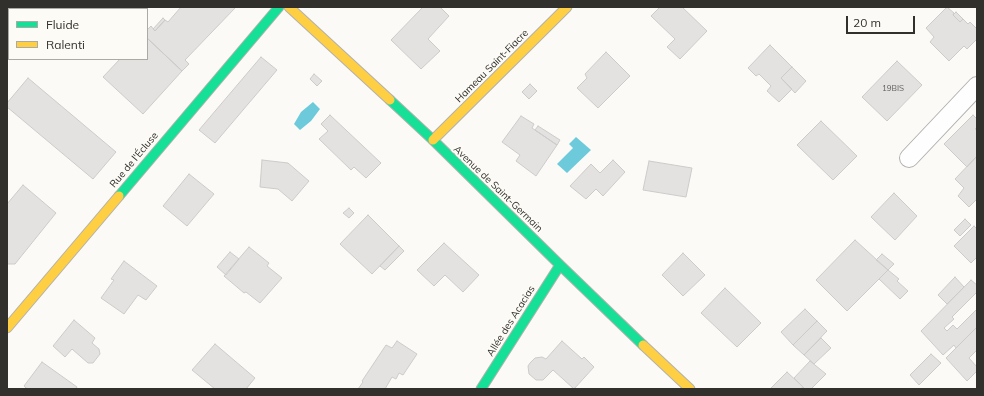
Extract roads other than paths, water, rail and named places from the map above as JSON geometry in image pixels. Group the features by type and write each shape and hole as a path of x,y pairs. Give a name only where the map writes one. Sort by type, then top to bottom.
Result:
{"street":[{"name":"Rue de l'Écluse","path":"9,320 279,7"},
{"name":"Avenue de Saint-Germain","path":"289,7 433,140 560,265 690,389"},
{"name":"Hameau Saint-Fiacre","path":"433,140 566,7"},
{"path":"908,158 977,86"},
{"name":"Allée des Acacias","path":"481,389 560,265"}],"water":[{"path":"313,102 320,109 311,121 300,130 294,124 301,112"},
{"path":"576,137 591,150 567,173 557,164 573,148 569,144"}]}
